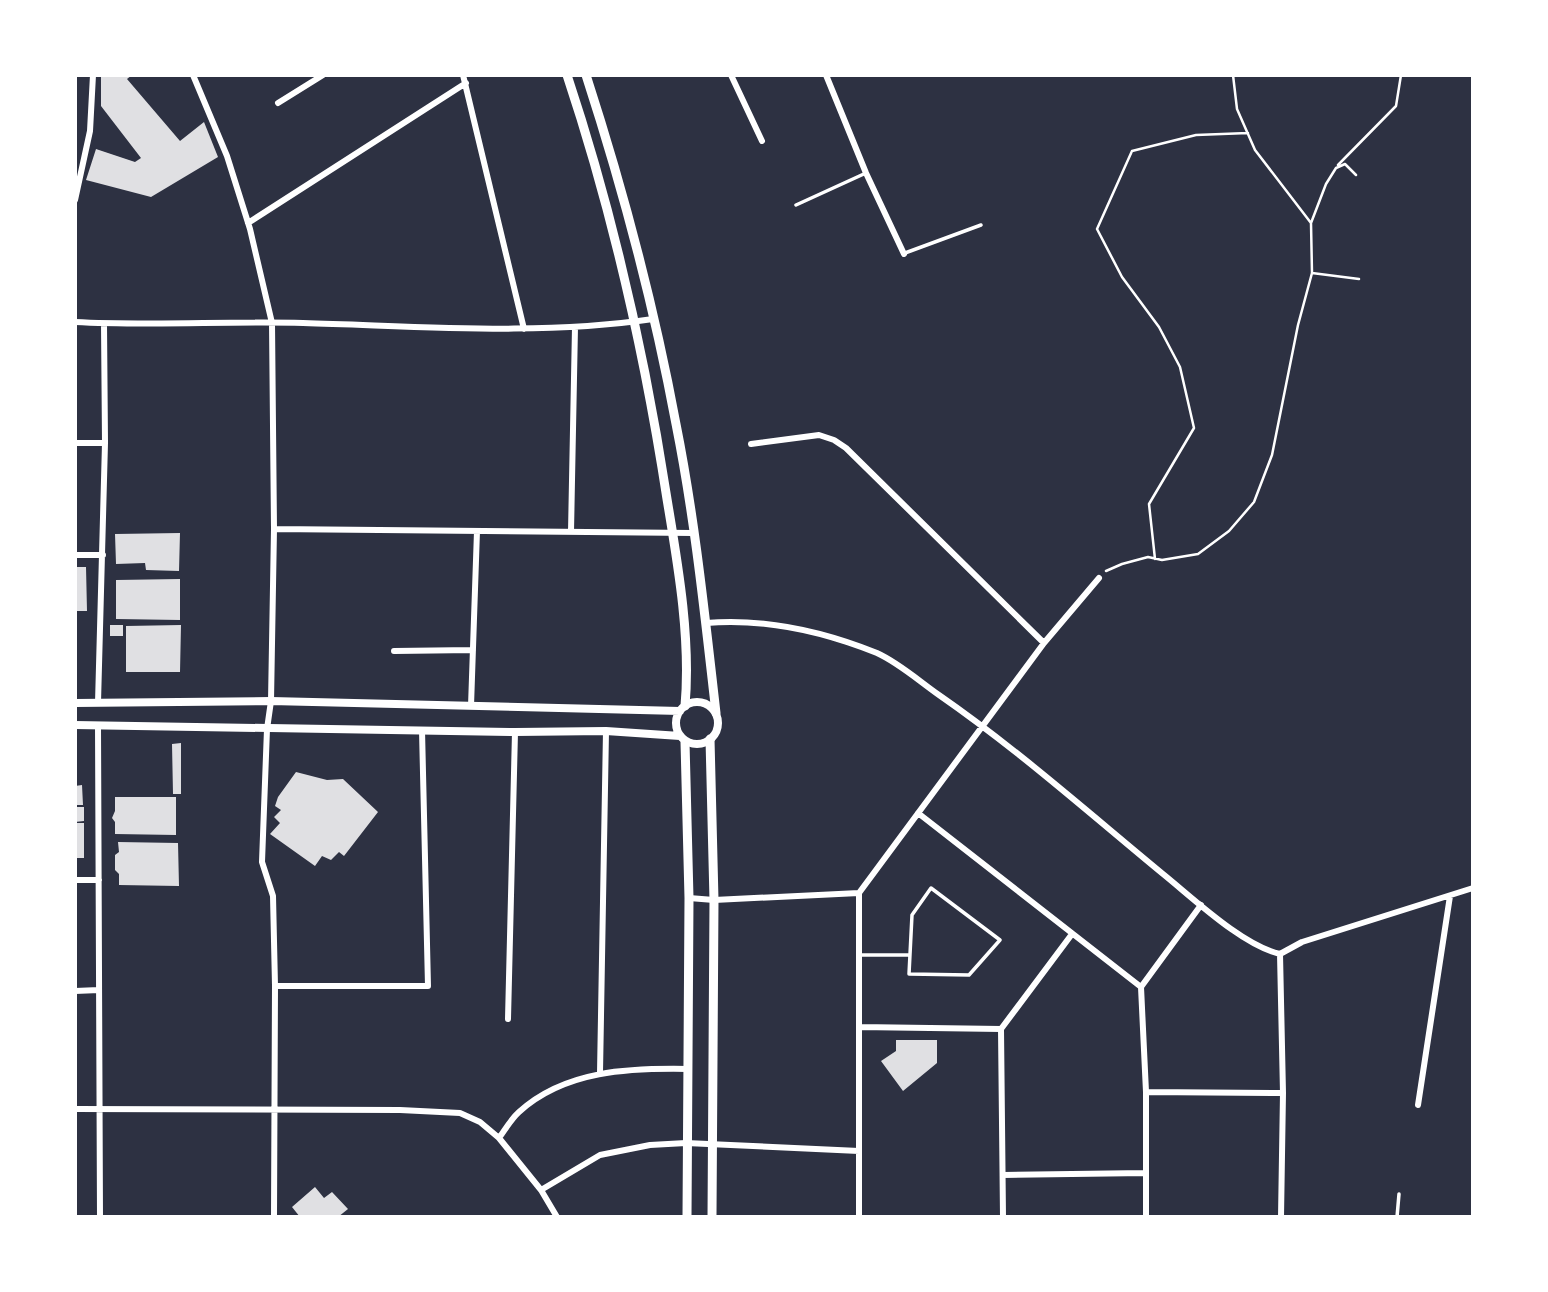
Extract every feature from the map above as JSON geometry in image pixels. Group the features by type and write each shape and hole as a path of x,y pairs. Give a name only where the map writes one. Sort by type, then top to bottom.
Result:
{"main road":[{"path":"567,75 593,153 634,322 659,444 673,532 688,679 683,708"},
{"path":"586,75 621,184 676,424 706,622 716,713"},
{"path":"683,739 689,898 687,1217"},
{"path":"710,739 713,900 712,1217"}],"street":[{"path":"75,200 90,131 93,75"},
{"path":"193,75 228,156 248,223 272,323 274,529 271,701 267,729 262,862 272,896 275,986 274,1217"},
{"path":"278,103 323,75"},
{"path":"463,75 524,329"},
{"path":"731,75 762,141"},
{"path":"826,75 866,173 904,254"},
{"path":"248,223 466,83"},
{"path":"75,322 524,329 653,319"},
{"path":"98,703 106,443 104,324"},
{"path":"571,532 575,327"},
{"path":"751,444 819,435 846,448 1044,643"},
{"path":"75,443 106,443"},
{"path":"274,529 693,533"},
{"path":"471,706 477,531"},
{"path":"75,555 103,555"},
{"path":"859,1217 859,893 1044,643 1099,578"},
{"path":"706,622 762,621 801,629 879,654 984,726 1201,905 1265,950 1280,954 1302,943 1473,888"},
{"path":"394,651 473,650"},
{"path":"75,703 271,701 683,708"},
{"path":"75,725 606,731 683,739 697,744 710,739 718,727 716,713 703,703 692,702 683,708 676,724 683,739"},
{"path":"98,725 100,1217"},
{"path":"275,986 428,986 422,730"},
{"path":"600,1073 606,731"},
{"path":"508,1019 515,732"},
{"path":"918,814 1141,987"},
{"path":"75,880 99,880"},
{"path":"689,898 713,900 859,893"},
{"path":"1418,1105 1450,897"},
{"path":"1146,1217 1146,1092 1141,987 1201,905"},
{"path":"1003,1217 1001,1029 1072,934"},
{"path":"1280,954 1283,1093 1281,1217"},
{"path":"75,991 99,990"},
{"path":"859,1027 1001,1029"},
{"path":"499,1138 517,1114 550,1091 600,1073 645,1068 688,1069"},
{"path":"1146,1092 1283,1093"},
{"path":"75,1109 460,1113 480,1122 499,1138 541,1190 557,1217"},
{"path":"541,1190 600,1155 650,1145 686,1143 859,1151"},
{"path":"1003,1175 1146,1173"}],"lane":[{"path":"796,205 866,173"},
{"path":"904,254 981,225"},
{"path":"931,888 1000,940 969,975 909,974 910,955 912,915 931,888"},
{"path":"859,955 910,955"},
{"path":"1396,1217 1399,1194"}],"path":[{"path":"1233,75 1237,109 1255,150 1311,223"},
{"path":"1099,578 1104,572 1148,556 1162,561 1199,554 1230,531 1254,502 1272,455 1298,325 1312,273 1311,223 1326,184 1336,168 1396,106 1401,75"},
{"path":"1155,559 1149,504 1194,428 1180,367 1159,327 1122,277 1097,229 1132,151 1196,135 1248,133"},
{"path":"1336,168 1346,164 1356,176"},
{"path":"1312,273 1359,279"}],"building":[{"path":"101,75 132,75 127,79 180,141 204,122 218,157 151,197 86,180 96,149 135,162 141,158 101,106"},
{"path":"180,533 179,571 146,570 145,563 116,564 115,534"},
{"path":"75,567 86,567 87,611 75,611"},
{"path":"180,579 180,620 116,619 116,580"},
{"path":"110,625 123,625 123,636 110,636"},
{"path":"181,625 180,672 126,672 126,626"},
{"path":"181,743 181,794 173,794 172,744"},
{"path":"296,772 327,780 343,779 378,812 344,856 339,852 331,860 322,856 315,866 270,834 280,823 274,817 281,810 275,806 278,797"},
{"path":"82,785 83,805 75,805 75,786"},
{"path":"115,797 176,797 176,835 115,834 115,822 112,818"},
{"path":"75,807 84,807 84,821 75,822"},
{"path":"75,823 84,823 84,858 75,858"},
{"path":"118,842 178,843 179,886 119,885 119,874 115,870"},
{"path":"896,1040 937,1040 937,1063 903,1091 881,1061 896,1051"},
{"path":"315,1187 324,1198 332,1192 348,1209 338,1217 300,1217 292,1207"}]}
